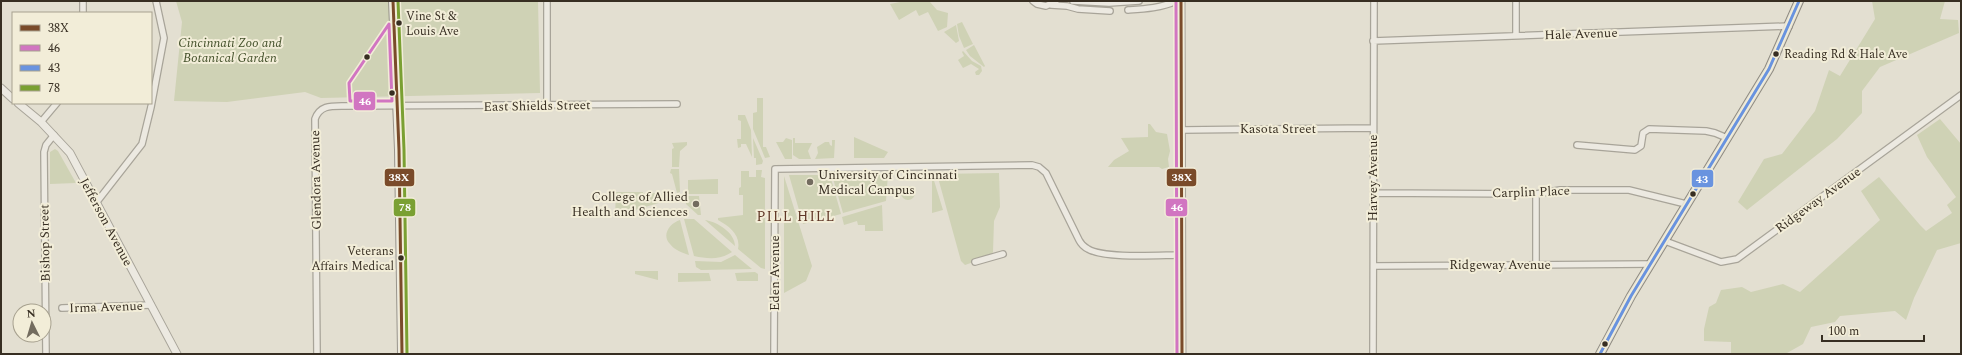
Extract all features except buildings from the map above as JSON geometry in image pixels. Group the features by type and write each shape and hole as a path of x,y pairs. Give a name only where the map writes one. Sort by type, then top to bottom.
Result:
{"main road":[{"path":"393,1 399,150 402,354"},
{"path":"1600,354 1619,316 1769,69 1799,1"}],"street":[{"path":"83,1 83,12"},
{"path":"152,102 164,38 156,1"},
{"path":"546,1 547,106"},
{"path":"1034,1 1042,6 1053,3 1078,9 1110,11"},
{"path":"1073,1 1139,1"},
{"path":"1128,10 1146,9 1171,4 1176,1"},
{"path":"1181,1 1182,354"},
{"name":"Harvey Avenue","path":"1373,354 1374,1"},
{"path":"1516,1 1516,36"},
{"name":"Hale Avenue","path":"1373,41 1789,26"},
{"path":"1,88 12,98"},
{"name":"Ridgeway Avenue","path":"1665,241 1721,262 1737,259 1961,95"},
{"name":"Jefferson Avenue","path":"19,104 41,122 70,153 177,354"},
{"path":"41,122 56,104"},
{"path":"96,203 142,144 152,104"},
{"name":"East Shields Street","path":"325,107 678,104"},
{"name":"Glendora Avenue","path":"317,354 315,119 317,114 325,107"},
{"name":"Kasota Street","path":"1182,130 1373,128"},
{"path":"1577,145 1636,150 1641,146 1643,133 1648,129 1706,131 1727,138"},
{"name":"Bishop Street","path":"46,354 44,152 46,145 54,135"},
{"name":"Eden Avenue","path":"774,354 775,169 1032,165 1039,167 1046,173 1079,240 1088,249 1103,254 1118,255 1182,255"},
{"name":"Carplin Place","path":"1374,193 1536,194 1560,190 1629,190 1686,204"},
{"path":"1536,194 1536,265"},
{"path":"975,262 1003,254"},
{"name":"Ridgeway Avenue","path":"1374,266 1650,264"},
{"name":"Irma Avenue","path":"62,308 151,305"}],"green space":[{"name":"Cincinnati Zoo and Botanical Garden","path":"176,1 538,1 540,93 321,98 305,92 227,102 174,101 182,22"},
{"path":"1872,1 1945,1 1940,19 1958,20 1959,33 1880,67 1862,91 1862,113 1837,139 1747,210 1738,202 1764,159 1782,154 1815,111 1829,70 1840,76 1875,19"},
{"path":"900,2 930,2 937,10 948,13 947,27 938,31 928,12 919,16 916,10 899,20 890,4"},
{"path":"962,22 973,44 964,48 959,36 957,24"},
{"path":"956,25 959,41 956,43 944,32"},
{"path":"974,45 985,66 984,67 970,56 966,50"},
{"path":"963,51 972,61 981,66 982,71 979,75 976,75 975,72 979,69 971,64 963,68 958,60 964,56"},
{"path":"757,98 763,98 763,147 766,147 770,157 765,158 753,129 753,113 757,112"},
{"path":"738,115 745,115 751,130 752,157 746,144 741,144 741,147 738,148 737,139 741,139 741,121 738,120"},
{"path":"1940,119 1961,144 1961,243 1937,250 1914,298 1906,320 1895,311 1840,316 1835,322 1811,327 1803,344 1787,353 1731,354 1731,342 1704,341 1704,329 1709,307 1716,303 1721,290 1742,287 1751,292 1783,284 1800,292 1880,220 1861,191 1879,177 1926,231 1952,213 1947,205 1956,197 1927,157 1917,135"},
{"path":"1148,124 1150,124 1156,132 1167,134 1170,151 1168,159 1169,167 1162,169 1159,167 1108,167 1114,160 1129,151 1121,138 1148,137"},
{"path":"854,137 888,152 884,158 854,158"},
{"path":"753,138 763,161 762,164 756,165 756,158 754,158"},
{"path":"786,138 792,140 792,159 785,159 776,142 783,142"},
{"path":"793,138 795,138 795,143 812,143 808,151 811,159 799,159 793,155"},
{"path":"832,140 835,140 834,158 815,159 818,153 817,147 825,142 829,142 832,146"},
{"path":"687,142 687,145 680,151 679,167 672,167 672,149 674,148 672,143"},
{"path":"55,149 58,151 76,183 50,184 50,152"},
{"path":"671,169 679,169 680,192 677,193 672,174 670,173"},
{"path":"756,170 762,170 761,177 765,178 765,269 761,268 738,249 738,239 736,235 730,228 718,220 718,218 743,215 743,195 739,195 739,188 741,187 741,171 749,171 749,177 756,177"},
{"path":"999,173 1000,207 994,221 993,252 991,256 965,265 961,261 937,174"},
{"path":"888,174 886,201 843,213 832,175"},
{"path":"932,174 943,210 932,213"},
{"path":"789,175 830,175 841,214 803,224"},
{"path":"784,176 812,266 806,281 784,293"},
{"path":"718,179 718,194 688,194 688,180"},
{"path":"908,186 913,188 915,193 913,198 908,200 903,198 901,193 903,188"},
{"path":"616,192 660,193 661,195 671,192 672,199 615,216"},
{"path":"685,196 699,196 701,215 698,215 686,204"},
{"path":"882,205 883,231 865,231 865,225 858,225 857,221 844,225 842,217"},
{"path":"684,219 694,219 732,252 718,258 694,256"},
{"path":"680,220 689,255 674,248 667,241 666,237 668,230 673,224"},
{"path":"705,220 715,223 725,229 732,237 735,246"},
{"path":"735,255 752,269 701,270 696,267 695,261 721,262"},
{"path":"635,271 658,271 658,280 635,274"},
{"path":"755,272 758,274 758,281 737,281 735,273"},
{"path":"678,273 709,273 711,281 678,282"}],"transit line":[{"name":"38X","path":"393,1 399,150 402,354"},
{"name":"78","path":"398,1 404,150 407,354"},
{"name":"46","path":"1176,1 1177,354"},
{"name":"38X","path":"1181,1 1182,354"},
{"name":"43","path":"1600,354 1631,296 1769,69 1799,1"},
{"name":"46","path":"389,24 392,101 350,101 349,83 389,24"}],"place":[{"name":"Vine St & Louis Ave","path":"399,23"},
{"name":"Reading Rd & Hale Ave","path":"1776,54"},
{"name":"University of Cincinnati Medical Campus","path":"810,182"},
{"name":"College of Allied Health and Sciences","path":"696,204"},
{"name":"Veterans Affairs Medical","path":"401,258"}],"district":[{"name":"PILL HILL","path":"796,216"}]}
